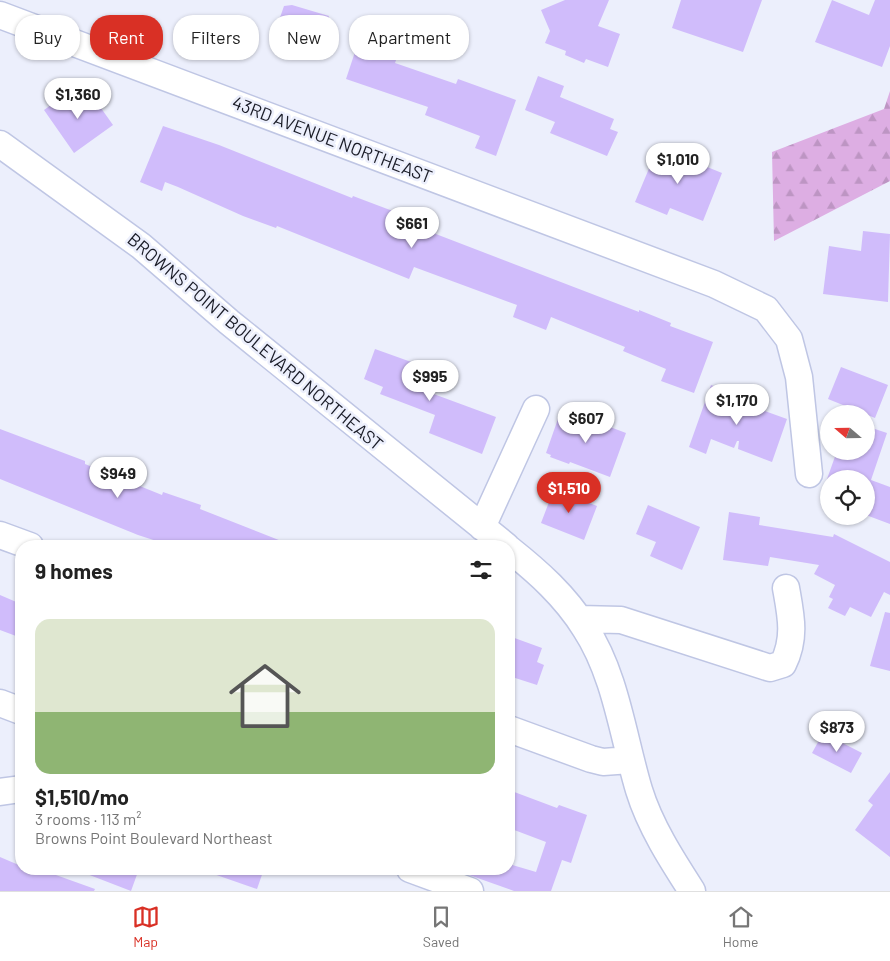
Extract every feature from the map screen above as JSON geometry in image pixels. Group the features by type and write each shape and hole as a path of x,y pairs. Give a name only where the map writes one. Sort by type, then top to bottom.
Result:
{"street":[{"name":"43RD AVENUE NORTHEAST","path":"0,15 714,284 766,310 789,339 799,377 809,474"},
{"name":"BROWNS POINT BOULEVARD NORTHEAST","path":"0,144 141,246 229,322 498,540"},
{"path":"482,527 536,409"},
{"path":"0,535 15,540"},
{"path":"515,554 538,572 566,602 579,619 600,656 612,688 640,792 652,821 692,891"},
{"path":"579,619 621,620 770,668 783,664 790,650 793,626 786,588"},
{"path":"0,703 15,709"},
{"path":"515,731 591,760 603,762 630,760"},
{"path":"0,792 15,790"},
{"path":"426,875 470,891"}],"green space":[{"path":"890,91 890,181 774,241 772,152 884,109"}],"building":[{"path":"565,0 609,0 598,26 620,34 608,67 586,59 584,63 565,55 566,51 545,43 550,31 541,10"},
{"path":"681,0 762,0 743,52 672,28"},
{"path":"832,0 869,15 875,0 890,0 890,46 882,67 815,42"},
{"path":"292,5 326,15 281,15 284,6"},
{"path":"352,60 396,60 395,63 456,84 458,79 516,100 496,156 475,148 480,136 425,115 428,107 346,79"},
{"path":"538,76 564,86 560,97 614,119 610,129 618,132 607,156 550,133 555,122 525,110"},
{"path":"73,89 87,108 96,101 113,125 74,153 44,110"},
{"path":"163,126 219,145 352,198 353,196 398,213 431,226 428,231 639,312 639,310 671,323 670,326 713,342 694,393 661,381 666,369 623,351 625,347 551,317 546,330 513,317 517,305 414,267 409,279 277,226 276,228 243,216 165,182 162,191 140,182"},
{"path":"658,147 722,173 703,221 670,208 667,215 635,202"},
{"path":"863,231 890,234 888,302 823,294 829,246 861,251"},
{"path":"375,349 428,368 420,389 496,417 482,454 429,433 435,415 380,394 383,387 364,379"},
{"path":"841,367 888,385 875,418 875,405 843,405 828,399"},
{"path":"711,385 745,398 743,403 787,419 772,462 738,449 739,441 737,441 734,448 711,439 706,454 689,447"},
{"path":"559,416 578,423 581,416 626,433 610,477 570,462 569,464 550,457 551,455 546,453"},
{"path":"0,429 85,461 85,464 162,495 163,492 201,505 200,509 279,540 153,540 0,479"},
{"path":"875,429 887,433 874,470 830,470 834,460 875,460"},
{"path":"875,481 890,487 890,524 875,518"},
{"path":"554,489 597,506 584,540 541,523"},
{"path":"648,505 700,527 682,570 650,556 656,542 636,534"},
{"path":"729,512 760,517 759,525 833,537 834,534 890,562 890,595 884,592 871,617 850,607 845,616 828,608 833,599 829,597 835,585 814,574 819,565 770,557 768,566 723,560"},
{"path":"0,595 15,601 15,636 0,630"},
{"path":"885,612 890,613 890,671 870,666"},
{"path":"515,638 542,648 537,662 544,665 537,685 515,678"},
{"path":"823,733 862,753 851,773 812,753"},
{"path":"890,772 890,857 855,830 873,805 868,801"},
{"path":"515,792 557,808 559,805 587,815 571,863 562,860 551,891 514,891 469,875 515,875 515,866 536,872 546,842 515,830"},
{"path":"0,857 15,863 15,875 56,875 95,889 94,891 0,891"},
{"path":"90,875 137,875 131,891"},
{"path":"217,875 262,875 257,889"}]}
